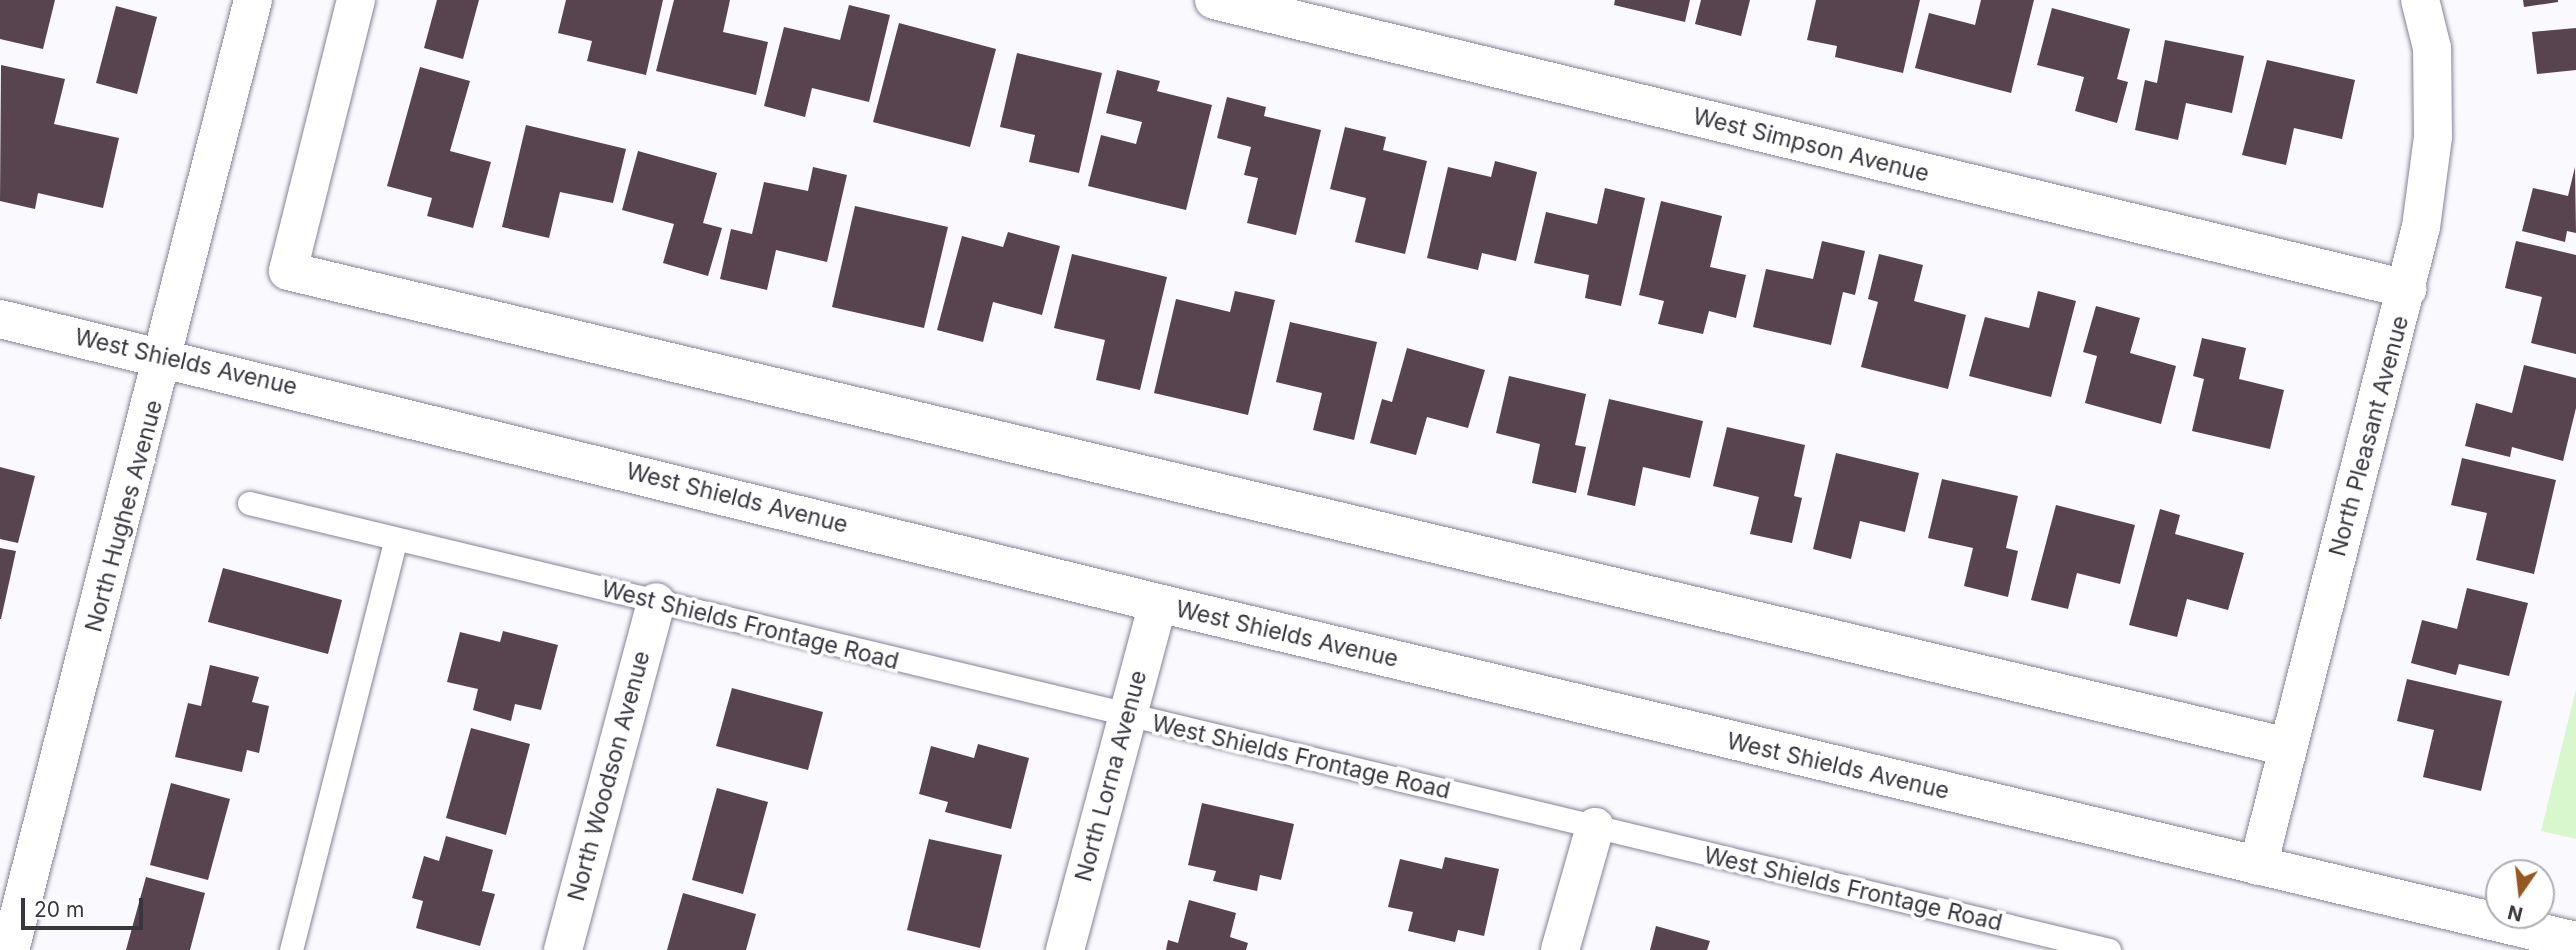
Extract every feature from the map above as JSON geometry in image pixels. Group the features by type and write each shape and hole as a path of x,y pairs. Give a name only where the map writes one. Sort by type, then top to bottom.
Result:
{"street":[{"path":"356,0 288,271 2288,747"},
{"name":"West Simpson Avenue","path":"1214,0 2407,289"},
{"name":"North Pleasant Avenue","path":"2258,866 2407,289 2433,137 2432,48 2420,0"},
{"name":"North Hughes Avenue","path":"10,950 166,356 250,1"},
{"name":"West Shields Avenue","path":"0,319 166,356 1158,603 2258,866 2515,939 2576,941"},
{"name":"North Woodson Avenue","path":"563,950 656,603"},
{"name":"North Lorna Avenue","path":"1065,950 1125,716 1158,603"},
{"path":"1560,950 1595,827"}],"lane":[{"name":"West Shields Frontage Road","path":"249,503 1125,716 2109,950"},
{"path":"290,950 396,539"}],"green space":[{"path":"2576,689 2576,839 2541,831"}],"building":[{"path":"0,0 55,0 43,49 0,39"},
{"path":"437,0 479,0 463,59 424,48"},
{"path":"566,0 663,0 646,75 587,61 592,41 558,33"},
{"path":"674,0 730,0 723,32 768,42 756,95 656,71"},
{"path":"1615,0 1690,0 1685,22 1614,5"},
{"path":"1701,0 1750,0 1741,36 1695,24"},
{"path":"1816,0 1920,0 1903,73 1835,57 1837,46 1807,40"},
{"path":"1981,0 2034,0 2011,93 1915,68 1929,13 1975,25"},
{"path":"2523,0 2558,0 2558,2 2524,7"},
{"path":"849,5 890,15 869,102 812,88 805,117 764,106 784,27 840,40"},
{"path":"116,6 157,17 137,94 96,83"},
{"path":"2052,8 2130,29 2117,79 2128,82 2117,123 2075,111 2084,77 2037,65"},
{"path":"899,23 996,49 970,147 873,122"},
{"path":"2576,28 2576,70 2537,74 2532,32"},
{"path":"2165,40 2244,56 2232,113 2186,103 2178,140 2135,130 2145,80 2157,83"},
{"path":"1017,53 1102,73 1079,173 1029,162 1035,135 1000,127"},
{"path":"2267,60 2355,80 2342,139 2294,128 2286,165 2242,155"},
{"path":"1,65 65,79 54,124 119,138 103,208 38,193 35,209 0,201"},
{"path":"420,67 470,81 450,151 491,162 473,228 427,216 432,198 387,186"},
{"path":"1117,70 1160,81 1157,91 1212,105 1186,210 1088,186 1101,135 1136,144 1142,122 1106,113"},
{"path":"1227,97 1266,107 1264,116 1321,130 1296,235 1247,223 1258,178 1244,175 1251,147 1217,138"},
{"path":"526,125 626,149 613,203 560,192 549,238 502,227"},
{"path":"1345,127 1386,137 1383,150 1427,161 1405,254 1355,242 1366,198 1330,189"},
{"path":"638,151 717,173 703,223 722,228 708,276 663,263 674,224 622,210"},
{"path":"1495,161 1537,172 1516,261 1482,253 1478,270 1427,258 1448,167 1491,177"},
{"path":"813,167 847,175 827,262 776,250 767,290 720,279 731,229 752,234 764,182 808,191"},
{"path":"2575,167 2576,233 2567,231 2565,242 2522,231 2533,188 2568,196"},
{"path":"1605,188 1645,198 1621,306 1585,298 1589,275 1534,263 1546,212 1597,224"},
{"path":"1661,201 1722,216 1710,267 1746,275 1736,318 1709,311 1703,334 1658,324 1664,301 1639,295"},
{"path":"855,206 948,227 924,328 832,307"},
{"path":"1008,232 1060,246 1042,315 993,302 983,342 937,330 962,236 1003,247"},
{"path":"1822,241 1865,251 1855,295 1843,292 1831,345 1753,327 1766,269 1813,279"},
{"path":"2516,241 2576,255 2576,354 2531,343 2542,297 2505,288"},
{"path":"1072,254 1167,277 1140,390 1096,380 1105,340 1054,328"},
{"path":"1879,254 1923,265 1914,301 1966,315 1948,389 1861,367 1878,302 1868,299"},
{"path":"1235,291 1275,300 1248,415 1154,393 1176,299 1230,312"},
{"path":"2038,291 2076,301 2051,397 1969,376 1985,317 2029,328"},
{"path":"2096,306 2140,318 2130,353 2176,366 2161,424 2085,403 2097,356 2083,352"},
{"path":"1290,322 1377,342 1354,440 1313,430 1322,393 1276,382"},
{"path":"2202,338 2246,348 2239,379 2284,390 2270,449 2192,431 2204,379 2193,376"},
{"path":"1407,348 1485,370 1468,428 1427,417 1416,455 1370,443 1382,399 1392,402"},
{"path":"2524,365 2576,378 2576,408 2563,461 2512,447 2510,457 2465,446 2476,403 2512,413"},
{"path":"1509,376 1586,394 1575,445 1586,447 1576,493 1532,483 1540,444 1496,433"},
{"path":"1609,399 1703,421 1690,478 1643,467 1635,506 1587,495"},
{"path":"1727,427 1805,445 1794,496 1802,498 1792,543 1750,534 1759,497 1713,486"},
{"path":"1836,453 1919,473 1905,532 1860,521 1851,559 1813,549"},
{"path":"2462,458 2556,480 2534,574 2476,560 2487,513 2451,505"},
{"path":"0,467 35,476 18,543 0,539"},
{"path":"1942,479 2018,496 2006,548 2018,551 2008,597 1964,586 1973,548 1928,538"},
{"path":"2056,505 2135,525 2120,584 2077,573 2068,609 2031,600"},
{"path":"2160,509 2180,515 2175,534 2244,553 2228,610 2187,599 2177,637 2129,625"},
{"path":"0,548 16,551 1,619 0,619"},
{"path":"223,568 342,600 328,654 208,622"},
{"path":"2467,588 2528,603 2509,676 2459,664 2456,675 2411,663 2422,620 2457,629"},
{"path":"503,631 558,645 541,710 515,704 511,721 473,710 478,689 447,682 460,632 500,642"},
{"path":"210,665 259,677 252,702 269,706 259,753 247,750 242,772 175,757 188,703 201,706"},
{"path":"2407,679 2502,701 2481,791 2423,777 2434,730 2397,721"},
{"path":"732,688 823,712 808,770 716,746"},
{"path":"471,728 530,744 506,835 446,818"},
{"path":"978,744 1029,758 1011,829 945,812 948,802 919,794 931,746 974,758"},
{"path":"171,783 230,799 208,880 150,865"},
{"path":"717,788 768,802 743,894 692,880"},
{"path":"1202,803 1294,824 1281,880 1260,875 1257,891 1213,881 1216,871 1188,865"},
{"path":"446,836 493,850 482,891 495,894 480,946 416,928 423,901 412,898 424,856 439,861"},
{"path":"929,839 1002,855 980,948 907,930"},
{"path":"1445,857 1499,869 1484,936 1458,930 1455,942 1408,931 1413,912 1388,907 1400,859 1442,869"},
{"path":"146,877 205,893 190,950 126,950"},
{"path":"683,893 756,914 746,950 667,950"},
{"path":"1189,900 1236,913 1230,937 1248,943 1246,950 1166,950 1168,940 1178,943"},
{"path":"1656,926 1710,941 1707,950 1650,950"}]}
